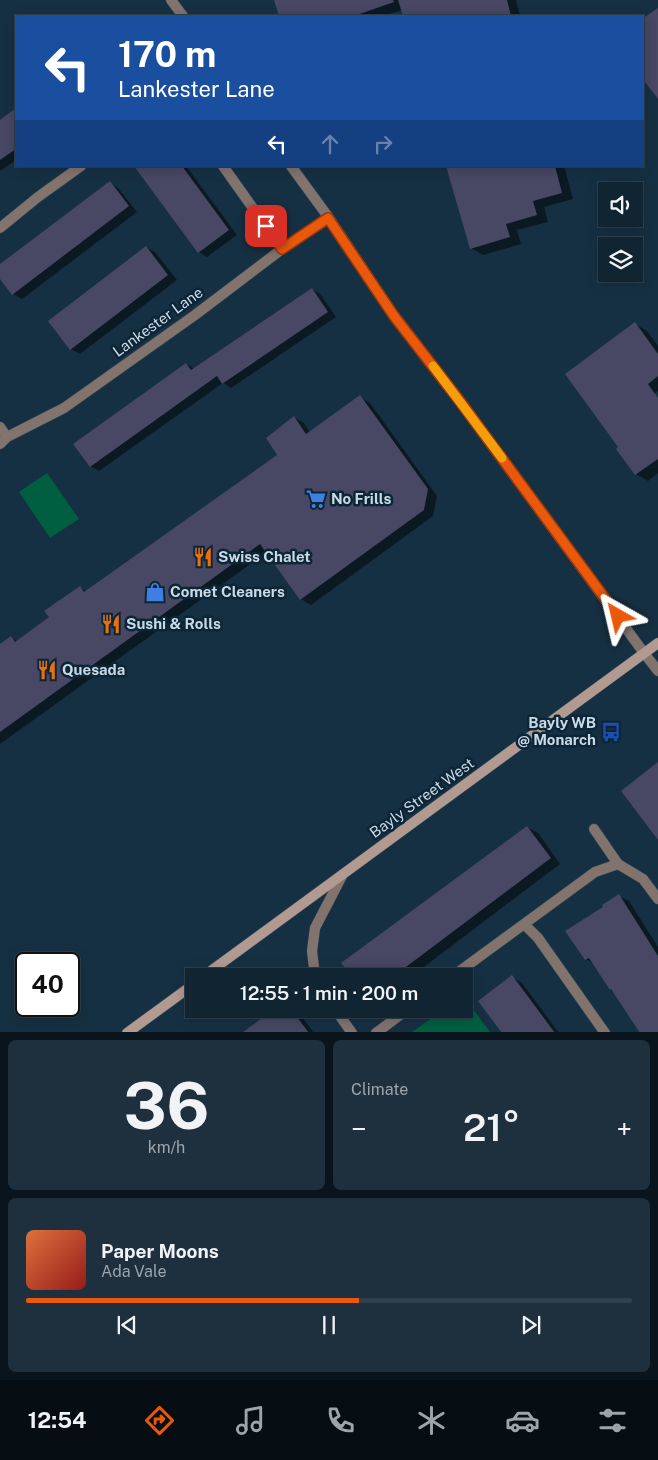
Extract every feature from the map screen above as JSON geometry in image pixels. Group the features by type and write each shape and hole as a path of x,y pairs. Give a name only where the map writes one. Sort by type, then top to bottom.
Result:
{"main road":[{"name":"Bayly Street West","path":"215,968 658,643"},
{"path":"127,1032 185,990"}],"street":[{"path":"171,0 182,15"},
{"path":"0,228 80,167"},
{"path":"224,167 282,249"},
{"path":"292,167 394,316 459,400 658,671"},
{"name":"Lankester Lane","path":"4,441 64,408 195,315 282,249 328,218"},
{"path":"0,427 4,441"},
{"path":"594,829 618,864 644,879 658,899"},
{"path":"464,968 595,872 618,864"},
{"path":"314,968 312,951 315,928 342,876"},
{"path":"525,925 538,938 605,1032"},
{"path":"342,1018 352,1032"},
{"path":"376,1032 395,1018"}],"green space":[{"path":"47,473 79,519 50,538 19,492"},
{"path":"473,1009 490,1032 412,1032 432,1018 473,1018"}],"building":[{"path":"274,0 393,0 394,2 357,15 279,15"},
{"path":"398,0 507,0 511,15 403,15"},
{"path":"658,8 658,99 644,81 644,18"},
{"path":"15,109 15,150 0,160 0,120"},
{"path":"135,167 183,167 229,230 198,253"},
{"path":"446,167 555,167 562,193 533,201 537,215 506,224 510,237 470,249"},
{"path":"110,181 129,206 12,295 0,279 0,264"},
{"path":"146,246 168,275 70,350 48,321"},
{"path":"312,288 328,312 222,384 217,376 90,467 73,444 186,363 191,370"},
{"path":"635,322 658,354 658,376 648,384 658,398 658,459 635,475 616,449 618,447 565,374"},
{"path":"360,395 428,489 424,510 300,600 260,544 0,732 0,644 11,636 15,642 49,617 44,611 80,586 84,592 277,455 266,438 294,416 306,434"},
{"path":"658,762 658,840 621,791"},
{"path":"527,826 551,858 405,968 345,968 341,963"},
{"path":"619,894 658,956 658,1032 639,1032 589,958 585,960 565,931 603,907 602,905"},
{"path":"512,975 554,1032 501,1032 478,1001"},
{"path":"262,1018 298,1018 308,1032 243,1032"}],"slow traffic":[{"path":"433,366 502,458"}],"place":[{"name":"No Frills","path":"316,499"},
{"name":"Swiss Chalet","path":"203,557"},
{"name":"Comet Cleaners","path":"155,592"},
{"name":"Sushi & Rolls","path":"111,624"},
{"name":"Quesada","path":"47,670"},
{"name":"Bayly WB @ Monarch","path":"611,732"}],"route":[{"path":"266,226 282,249 328,218 394,316 459,400 618,616"}]}
